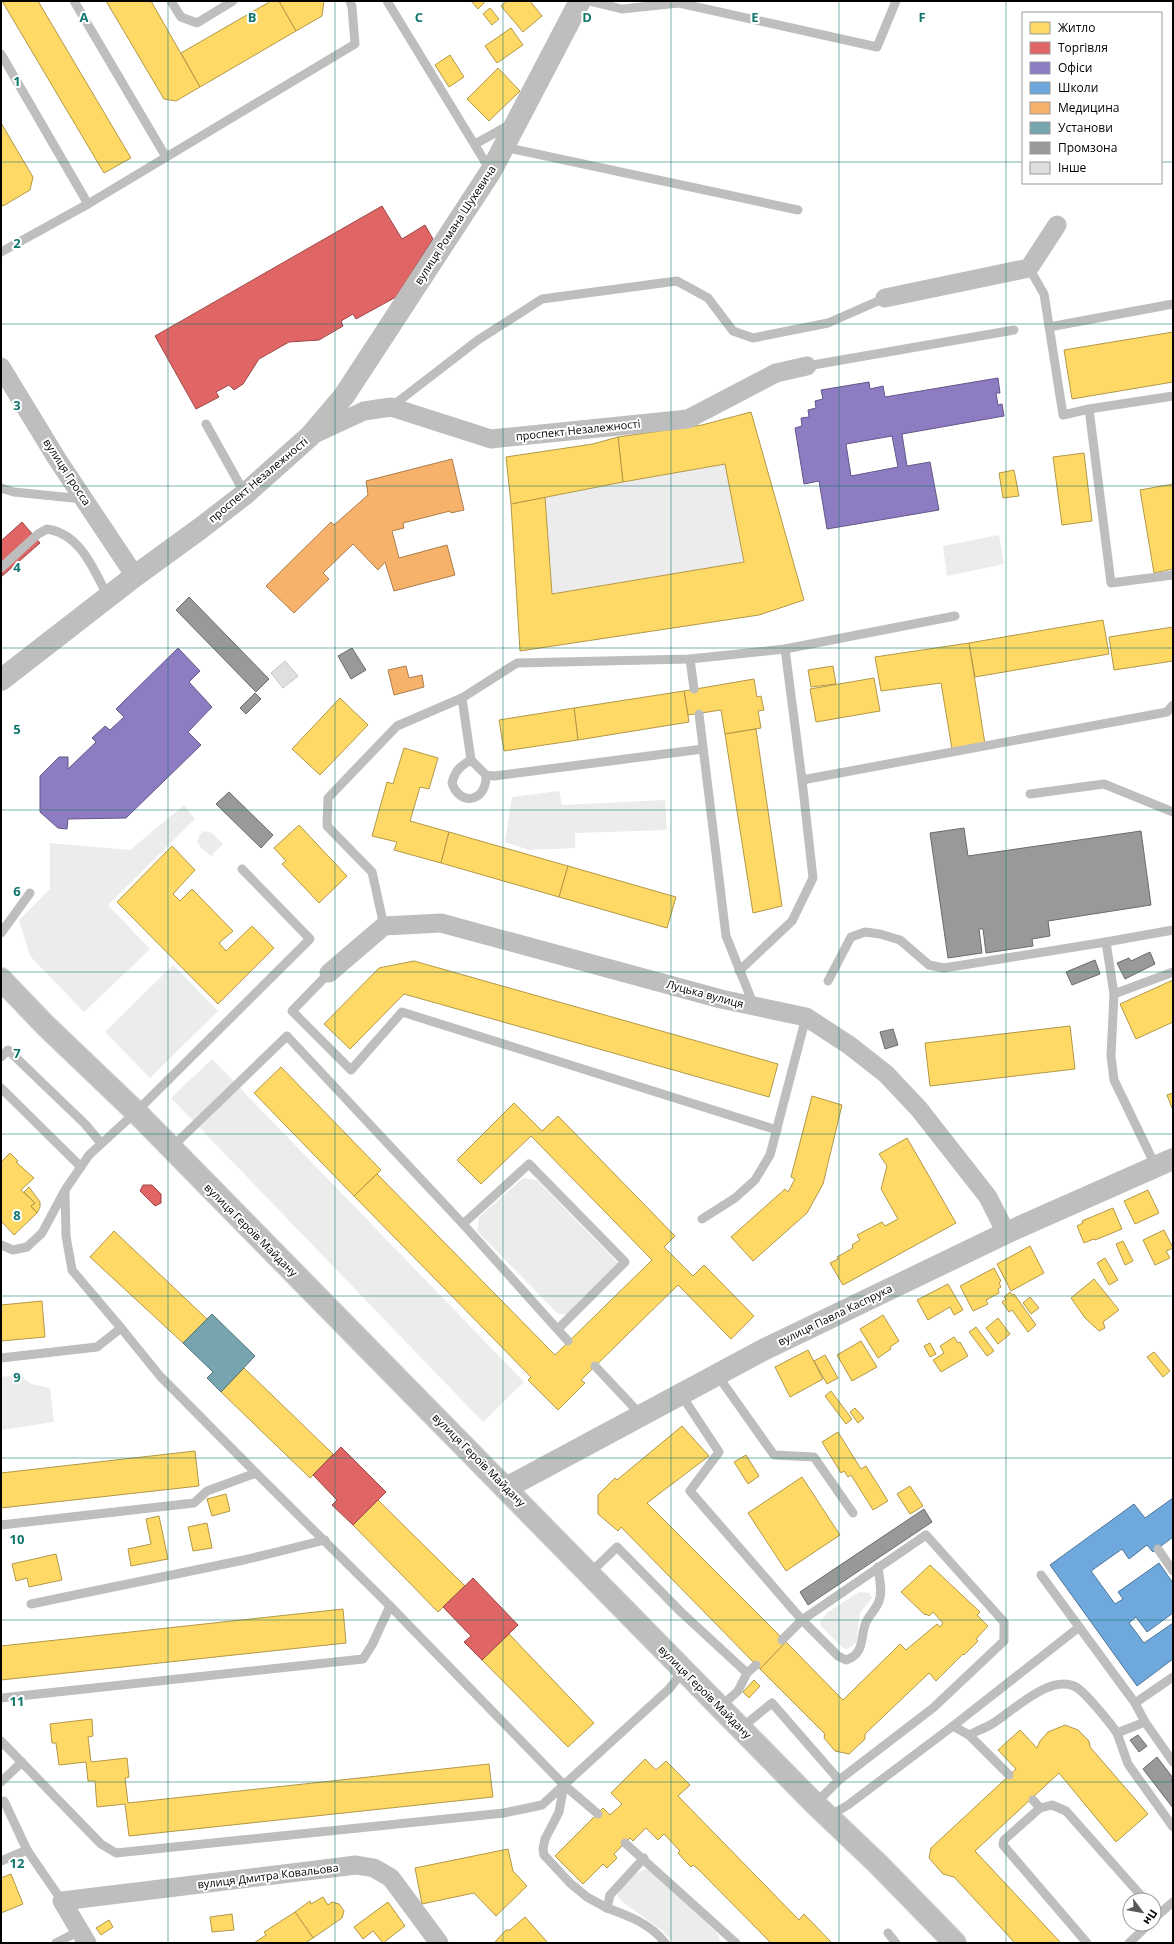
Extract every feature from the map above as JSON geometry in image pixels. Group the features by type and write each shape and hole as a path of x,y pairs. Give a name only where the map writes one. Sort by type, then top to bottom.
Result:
{"street":[{"name":"вулиця Романа Шухевича","path":"310,436 344,396 491,171 580,1"},
{"path":"885,298 1029,268 1057,225"},
{"name":"проспект Незалежності","path":"1,680 135,576 245,494 310,436 364,411 391,407 491,439 688,419 776,373 807,366"},
{"name":"вулиця Гросса","path":"1,367 57,459 135,576"},
{"name":"Луцька вулиця","path":"384,926 441,923 755,1007 806,1017 849,1045 886,1074 919,1109 988,1197 1006,1233"},
{"path":"329,972 384,926"},
{"name":"вулиця Героїв Майдану","path":"1,979 45,1025 136,1112 821,1810 955,1943"},
{"name":"вулиця Павла Каспрука","path":"506,1488 682,1396 765,1350 1006,1233 1165,1163"},
{"name":"вулиця Дмитра Ковальова","path":"62,1901 356,1865 374,1868 391,1878 439,1943"},
{"path":"62,1901 83,1937"}],"lane":[{"path":"74,1 166,157"},
{"path":"171,1 182,17 197,23 233,1"},
{"path":"1,252 88,204 355,44 352,7 350,1"},
{"path":"387,1 491,171"},
{"path":"589,1 622,9 679,3 707,5 877,47 896,1"},
{"path":"1,54 88,204"},
{"path":"475,144 517,121"},
{"path":"504,147 798,210"},
{"path":"1029,268 1044,294 1063,414 1173,396"},
{"path":"391,407 478,340 542,299 677,282 708,298 733,331 753,338 828,322 885,298"},
{"path":"1050,327 1173,304"},
{"path":"807,366 1014,330"},
{"path":"1090,409 1111,583 1173,575"},
{"path":"206,424 245,494"},
{"path":"1,488 14,492 84,499"},
{"path":"1,568 38,534 47,529 58,531 77,545 89,558 108,597"},
{"path":"384,926 372,872 327,826 328,798 397,726 462,698 517,663 690,659 785,649 955,616"},
{"path":"739,971 792,921 813,878 785,649"},
{"path":"690,659 694,689"},
{"path":"462,698 470,760 486,775 494,776 703,749"},
{"path":"802,780 1167,712 1173,705"},
{"path":"699,714 726,936 755,1007"},
{"path":"470,760 461,765 454,775 452,782 458,793 467,799 477,797 484,788 486,775"},
{"path":"1030,794 1104,784 1173,812"},
{"path":"1,1245 13,1250 27,1248 42,1233 65,1190 89,1155 136,1112 310,939 242,869"},
{"path":"1,933 30,892"},
{"path":"828,981 851,937 865,932 880,934 900,940 929,965 944,968 1173,930"},
{"path":"1106,942 1114,994 1114,1019 1111,1056 1114,1080 1165,1163"},
{"path":"329,972 292,1010 352,1070 402,1012 776,1130"},
{"path":"1114,994 1173,972"},
{"path":"702,1219 735,1198 755,1180 770,1155 806,1017"},
{"path":"171,1149 287,1036 463,1224 568,1341"},
{"path":"1,1057 8,1050 85,1124 101,1143"},
{"path":"1,1088 81,1168"},
{"path":"463,1224 529,1164 625,1262 558,1329"},
{"path":"65,1190 66,1236 72,1270 160,1376 325,1540 564,1785 598,1814"},
{"path":"1,1358 97,1347 121,1328"},
{"path":"595,1366 642,1416"},
{"path":"718,1376 774,1455 814,1458 853,1513"},
{"path":"682,1396 719,1452 690,1491 802,1620 838,1656 846,1660 852,1658 862,1645 865,1624 880,1601 881,1589 878,1567"},
{"path":"1,1525 194,1503 207,1491 256,1473"},
{"path":"782,1640 802,1620 926,1534 1004,1622 1004,1641 933,1708 839,1780 821,1810"},
{"path":"31,1604 244,1560 325,1540"},
{"path":"589,1574 616,1548 681,1612 747,1673"},
{"path":"1158,1549 1173,1571"},
{"path":"1041,1575 1078,1628 1135,1703 1145,1722 1173,1762"},
{"path":"1,1698 363,1659 372,1645 390,1606"},
{"path":"821,1810 848,1805 953,1726 1078,1628"},
{"path":"720,1707 738,1691 747,1673 756,1665"},
{"path":"1,1741 101,1844 116,1853 504,1813 542,1805 669,1689 684,1670"},
{"path":"1135,1703 1173,1677"},
{"path":"969,1735 992,1724 1030,1697 1047,1688 1065,1684 1076,1687 1109,1721 1117,1733 1128,1764 1173,1827"},
{"path":"742,1728 772,1703 839,1780"},
{"path":"1117,1733 1145,1722"},
{"path":"953,1726 969,1735 1009,1775"},
{"path":"1,1782 22,1762"},
{"path":"564,1785 559,1812 545,1839 543,1849 544,1856 587,1897 608,1908 637,1919 665,1943"},
{"path":"1033,1800 1040,1808"},
{"path":"4,1801 27,1850 62,1901"},
{"path":"1086,1943 1003,1845 1004,1840 1040,1808 1052,1805 1066,1811 1138,1892"},
{"path":"625,1842 736,1943"},
{"path":"1,1861 27,1850"},
{"path":"608,1908 610,1895 644,1858"},
{"path":"1162,1910 1173,1902"},
{"path":"1129,1943 1141,1932"},
{"path":"888,1933 896,1943"},
{"path":"56,1943 83,1937"}],"shaded area":[{"path":"725,464 744,562 552,594 545,497"},
{"path":"999,535 1004,564 947,576 943,546"},
{"path":"559,791 562,805 665,800 667,830 575,833 575,848 529,850 505,842 512,797"},
{"path":"184,805 195,819 108,905 150,949 84,1012 30,956 19,920 50,889 50,843 130,850"},
{"path":"204,831 212,833 223,844 211,856 200,847 197,842 200,834"},
{"path":"173,965 218,1011 150,1078 105,1032"},
{"path":"212,1059 524,1382 483,1422 171,1098"},
{"path":"523,1178 537,1180 618,1263 567,1314 558,1314 477,1231 479,1217"},
{"path":"20,1375 31,1384 50,1388 54,1422 1,1430 1,1377"},
{"path":"859,1592 869,1593 872,1598 860,1613 856,1643 847,1649 843,1648 821,1626 820,1622 828,1612"},
{"path":"646,1869 649,1870 717,1933 721,1943 674,1943 663,1931 621,1901 618,1896 618,1892 633,1875"}],"building: Житло":[{"path":"2,1 38,1 131,158 104,173"},
{"path":"106,1 151,1 200,87 176,101 164,99"},
{"path":"271,1 279,1 296,31 200,87 181,53"},
{"path":"279,1 324,1 322,16 296,31"},
{"path":"471,1 483,1 484,3 478,9"},
{"path":"507,1 530,1 542,16 523,32 501,6"},
{"path":"490,8 499,19 492,25 483,14"},
{"path":"511,28 523,45 497,63 485,46"},
{"path":"450,55 464,77 449,87 435,65"},
{"path":"498,68 520,91 489,121 467,99"},
{"path":"1,123 33,177 30,190 3,206 1,203"},
{"path":"1173,332 1173,382 1072,399 1064,350"},
{"path":"751,412 804,600 759,615 520,651 511,504 545,497 552,594 744,562 725,464 623,482 618,437 702,425"},
{"path":"618,437 623,482 511,504 506,457 593,444"},
{"path":"1084,453 1092,521 1062,525 1053,457"},
{"path":"1014,470 1019,496 1003,498 999,473"},
{"path":"1173,484 1173,569 1154,573 1140,490"},
{"path":"1103,620 1109,654 975,677 969,643"},
{"path":"1173,627 1173,661 1114,670 1109,637"},
{"path":"969,643 985,744 952,749 941,683 881,691 875,657"},
{"path":"833,666 836,684 811,687 808,670"},
{"path":"874,678 880,711 816,722 810,689"},
{"path":"754,679 757,697 761,696 764,710 758,711 761,728 725,734 721,710 688,715 684,691"},
{"path":"684,691 689,722 578,740 574,708"},
{"path":"340,698 368,725 320,775 292,749"},
{"path":"574,708 578,740 504,751 499,720"},
{"path":"756,729 782,906 753,913 725,734"},
{"path":"404,748 438,758 429,789 420,787 410,821 449,832 441,863 394,850 397,842 372,836 387,782 393,784"},
{"path":"299,825 347,876 319,903 282,864 286,861 274,848"},
{"path":"449,832 568,866 559,897 441,863"},
{"path":"172,846 195,870 173,894 180,901 192,889 233,931 219,943 226,951 252,926 274,948 218,1004 117,902"},
{"path":"568,866 676,897 667,928 559,897"},
{"path":"414,961 778,1064 769,1097 404,994 350,1049 324,1024 379,968"},
{"path":"1173,980 1173,1022 1136,1039 1120,1004"},
{"path":"1070,1026 1075,1069 930,1086 925,1043"},
{"path":"281,1067 381,1170 354,1196 254,1093"},
{"path":"1173,1093 1173,1108 1172,1108 1167,1095"},
{"path":"812,1096 842,1105 823,1184 807,1213 753,1261 731,1237 785,1189 788,1192 795,1179 791,1177"},
{"path":"514,1103 542,1131 558,1116 675,1236 664,1247 693,1276 704,1265 754,1316 731,1339 678,1285 581,1380 585,1383 558,1410 528,1380 531,1377 354,1196 377,1174 555,1355 652,1260 531,1136 481,1184 457,1160"},
{"path":"907,1138 956,1223 843,1285 830,1263 838,1259 837,1257 853,1248 852,1245 860,1240 857,1235 882,1222 885,1226 898,1219 881,1189 887,1166 879,1154"},
{"path":"10,1153 18,1161 16,1162 34,1178 21,1190 35,1203 31,1206 37,1213 14,1235 1,1221 1,1162"},
{"path":"29,1187 40,1202 40,1207 37,1213 31,1206 35,1203 24,1192"},
{"path":"1148,1190 1159,1213 1135,1224 1124,1201"},
{"path":"1113,1208 1122,1229 1084,1243 1077,1226 1083,1223 1082,1221"},
{"path":"1164,1230 1173,1248 1166,1251 1170,1258 1155,1265 1143,1240"},
{"path":"114,1231 207,1319 183,1343 90,1257"},
{"path":"1123,1241 1133,1261 1125,1265 1116,1244"},
{"path":"1030,1246 1044,1273 1011,1291 997,1264"},
{"path":"1105,1258 1118,1280 1109,1285 1097,1263"},
{"path":"994,1268 1001,1281 999,1283 1001,1287 998,1289 999,1293 986,1300 988,1304 973,1311 960,1286"},
{"path":"1094,1279 1119,1310 1103,1322 1105,1328 1099,1331 1085,1318 1071,1298"},
{"path":"948,1284 963,1310 954,1315 950,1307 928,1320 917,1300"},
{"path":"1010,1292 1012,1295 1014,1294 1036,1325 1028,1332 1012,1310 1009,1312 1002,1302 1006,1299 1004,1297"},
{"path":"1030,1297 1039,1308 1031,1314 1023,1303"},
{"path":"42,1301 45,1337 1,1341 1,1305"},
{"path":"883,1315 899,1341 878,1358 860,1329"},
{"path":"998,1318 1010,1334 998,1344 986,1328"},
{"path":"976,1327 994,1351 987,1356 969,1332"},
{"path":"954,1337 958,1343 960,1342 968,1356 941,1372 933,1360 944,1353 940,1346"},
{"path":"861,1341 877,1367 852,1381 837,1355"},
{"path":"930,1343 936,1354 930,1357 924,1346"},
{"path":"808,1350 823,1379 790,1397 775,1367"},
{"path":"1154,1352 1170,1371 1163,1377 1147,1357"},
{"path":"825,1355 838,1378 827,1384 814,1361"},
{"path":"244,1368 333,1454 310,1478 221,1392"},
{"path":"831,1391 852,1419 846,1424 825,1396"},
{"path":"855,1408 864,1418 858,1423 850,1412"},
{"path":"682,1426 709,1456 647,1503 786,1642 760,1669 621,1527 618,1531 598,1514 598,1495 615,1478 617,1480"},
{"path":"838,1432 861,1469 866,1466 888,1501 873,1510 851,1475 848,1477 844,1471 841,1473 822,1442"},
{"path":"195,1451 199,1486 1,1508 1,1473"},
{"path":"746,1455 759,1476 748,1484 734,1462"},
{"path":"802,1477 840,1535 786,1571 748,1513"},
{"path":"910,1486 923,1506 910,1514 897,1494"},
{"path":"226,1494 230,1511 212,1516 207,1499"},
{"path":"378,1500 465,1586 438,1612 353,1525"},
{"path":"159,1516 168,1559 131,1566 128,1549 151,1544 146,1519"},
{"path":"207,1523 212,1548 193,1551 188,1527"},
{"path":"56,1554 62,1580 29,1587 27,1578 16,1581 12,1564"},
{"path":"930,1565 980,1612 977,1615 988,1626 976,1639 978,1641 936,1681 929,1673 865,1734 865,1739 849,1754 835,1751 824,1738 825,1734 760,1669 786,1642 843,1700 900,1644 906,1650 937,1624 940,1627 943,1623 933,1612 929,1616 926,1614 925,1615 901,1592"},
{"path":"343,1609 346,1643 1,1680 1,1646"},
{"path":"509,1634 594,1723 568,1747 482,1660"},
{"path":"754,1680 760,1686 749,1698 743,1692"},
{"path":"92,1719 93,1736 88,1737 91,1762 127,1758 129,1777 125,1778 128,1803 489,1764 493,1797 129,1836 125,1804 97,1807 95,1781 88,1781 86,1762 59,1765 56,1743 52,1743 50,1724"},
{"path":"1065,1725 1078,1730 1089,1741 1090,1747 1148,1814 1116,1842 1059,1773 975,1851 1061,1943 1015,1943 954,1877 943,1874 929,1858 931,1848 1016,1769 998,1750 1020,1730 1037,1748 1040,1741 1048,1732"},
{"path":"645,1759 656,1770 666,1761 690,1785 678,1796 799,1920 804,1914 832,1943 771,1943 697,1868 693,1865 691,1867 685,1861 678,1853 680,1851 664,1834 658,1840 646,1828 633,1841 630,1838 614,1854 617,1858 607,1868 603,1864 583,1884 555,1856 603,1808 610,1815 622,1804 611,1793"},
{"path":"508,1849 513,1871 527,1886 496,1916 474,1893 422,1904 415,1868"},
{"path":"11,1874 23,1904 1,1913 1,1878"},
{"path":"323,1897 328,1905 332,1902 339,1904 344,1911 342,1918 313,1938 295,1912 310,1901 311,1904"},
{"path":"388,1902 405,1926 383,1943 373,1931 363,1939 354,1927"},
{"path":"295,1912 313,1938 305,1943 254,1943 266,1935 264,1932"},
{"path":"232,1914 234,1930 212,1932 210,1917"},
{"path":"525,1917 548,1943 494,1943 506,1930 510,1930"},
{"path":"109,1920 113,1927 101,1935 96,1928"}],"building: Торгівля":[{"path":"382,206 402,239 425,225 433,239 396,297 356,319 353,314 341,321 343,326 319,340 289,342 259,359 243,384 234,390 229,385 216,392 219,397 196,409 155,336"},
{"path":"22,522 40,543 1,577 1,541"},
{"path":"143,1185 152,1185 161,1194 161,1203 155,1206 140,1191"},
{"path":"341,1447 386,1492 353,1525 332,1505 337,1500 313,1475"},
{"path":"473,1578 518,1625 482,1660 464,1642 471,1636 443,1607"}],"building: Офіси":[{"path":"998,378 1000,393 996,393 998,405 1002,404 1004,416 902,434 907,466 930,462 939,510 827,529 819,481 804,484 795,428 802,426 801,418 809,417 808,410 816,408 815,401 823,399 821,390 869,382 870,389 883,386 885,397","holes":["892,436 898,467 851,476 846,444"]},
{"path":"178,648 200,671 189,682 212,707 188,732 201,745 126,818 68,819 67,829 58,828 40,812 40,776 59,757 68,757 68,769 96,742 92,738 105,726 110,730 124,717 116,709"}],"building: Школи":[{"path":"1173,1498 1173,1537 1153,1552 1147,1545 1129,1559 1122,1549 1091,1571 1115,1604 1123,1599 1118,1592 1159,1563 1173,1583 1173,1613 1147,1632 1136,1617 1129,1623 1144,1643 1173,1623 1173,1659 1137,1686 1050,1565 1134,1504 1145,1518"}],"building: Медицина":[{"path":"452,459 464,510 451,513 450,511 403,523 404,528 392,531 399,558 447,545 455,575 394,591 385,562 378,570 353,544 323,573 329,579 294,613 266,586 331,522 334,525 368,495 366,481"},
{"path":"406,666 409,678 422,675 424,687 394,695 388,670"}],"building: Установи":[{"path":"212,1314 255,1356 221,1392 207,1378 213,1372 183,1343"}],"building: Промзона":[{"path":"189,597 269,679 256,692 176,610"},
{"path":"352,648 366,670 351,679 338,656"},
{"path":"255,693 261,699 246,714 240,708"},
{"path":"229,792 273,835 261,848 216,804"},
{"path":"964,828 968,856 1141,831 1151,905 1048,921 1050,936 1032,939 1033,946 986,953 983,929 979,929 982,953 948,958 930,833"},
{"path":"1150,952 1155,964 1125,979 1117,963 1129,958 1131,961"},
{"path":"1095,960 1100,974 1072,985 1066,972"},
{"path":"893,1029 898,1045 885,1049 880,1032"},
{"path":"924,1509 932,1522 808,1605 800,1592"},
{"path":"1138,1735 1147,1746 1139,1752 1130,1740"},
{"path":"1157,1757 1173,1778 1171,1780 1173,1783 1173,1808 1143,1769"}],"building: Інше":[{"path":"285,661 298,676 283,688 271,673"}]}
